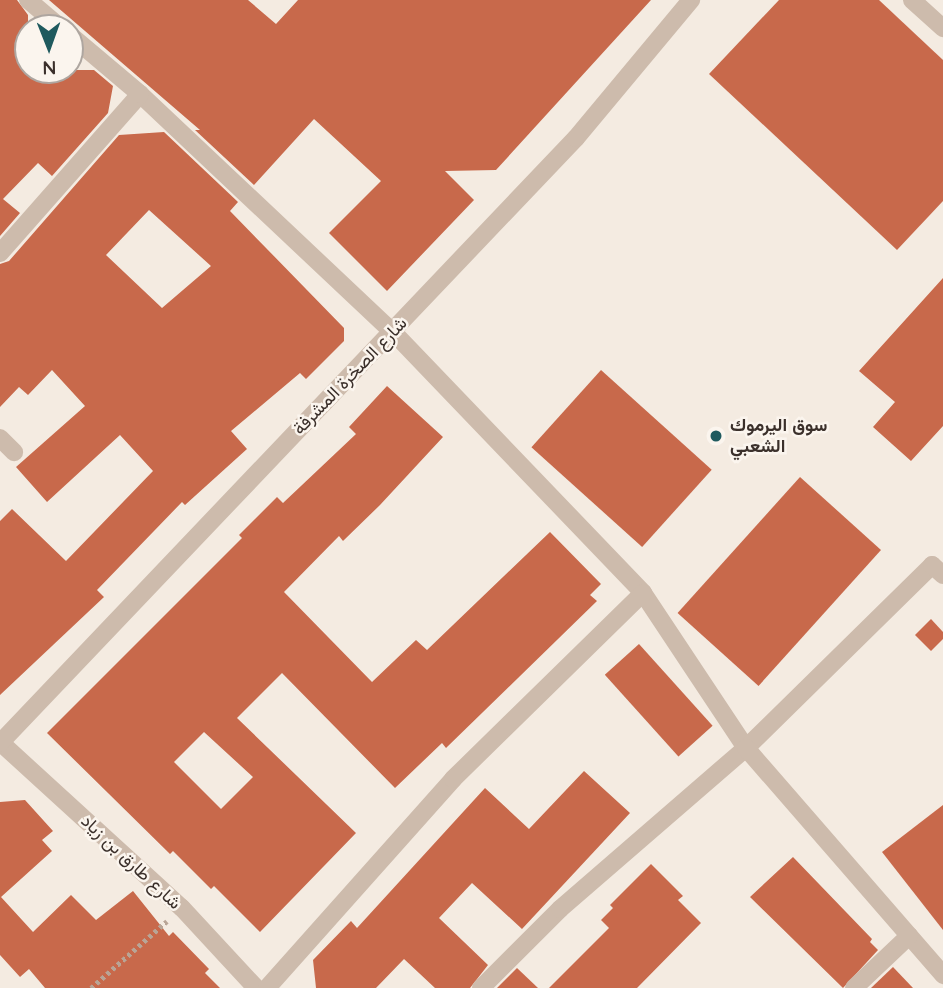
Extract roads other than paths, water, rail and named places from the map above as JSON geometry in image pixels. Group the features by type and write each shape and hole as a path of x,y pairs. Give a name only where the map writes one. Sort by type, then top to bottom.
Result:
{"street":[{"path":"28,0 44,14"},
{"name":"شارع الصخرة المشرفة","path":"0,743 158,572 393,332 576,138 691,0"},
{"path":"912,0 943,28"},
{"path":"84,47 139,94 393,332 643,593 746,748 943,975"},
{"path":"0,253 139,94"},
{"path":"0,438 14,452"},
{"path":"481,988 561,909 746,748 939,565"},
{"path":"267,988 453,779 643,593"},
{"name":"شارع طارق بن زياد","path":"0,743 182,908 256,988"},
{"path":"854,988 909,936"}],"place":[{"name":"سوق اليرموك الشعبي","path":"716,436"}]}
